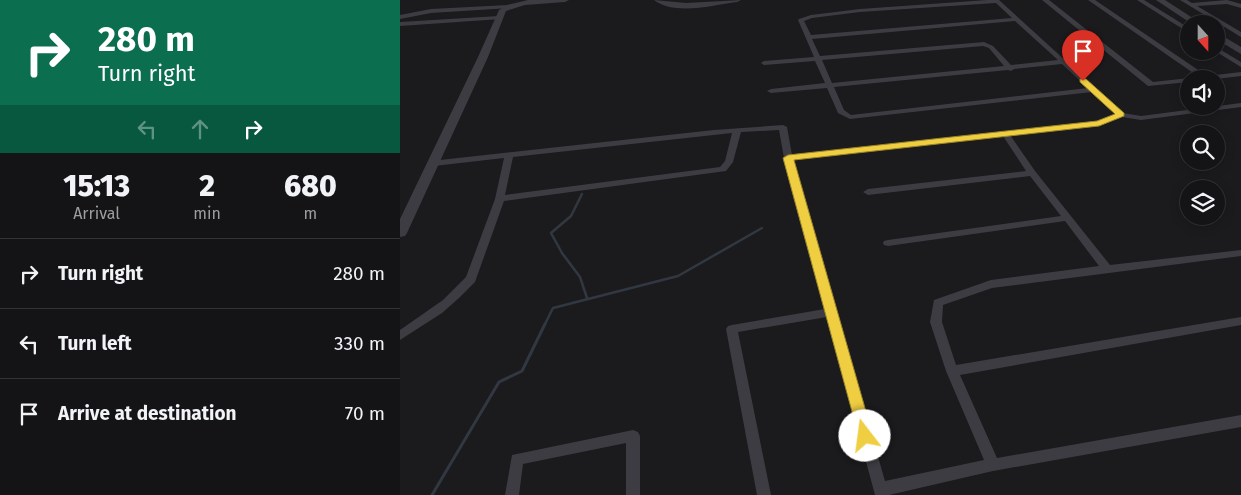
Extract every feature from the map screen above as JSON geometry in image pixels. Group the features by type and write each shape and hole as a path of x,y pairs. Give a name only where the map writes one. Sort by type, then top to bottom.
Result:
{"street":[{"path":"400,17 432,11 508,7 565,0"},
{"path":"658,0 665,3 684,4 737,0"},
{"path":"1093,90 853,117 847,116 841,110 810,36 801,20 808,16 997,0 1121,115"},
{"path":"1045,0 1151,84 1180,81"},
{"path":"1091,0 1190,70"},
{"path":"1140,0 1180,25"},
{"path":"1160,0 1184,15"},
{"path":"1183,0 1241,35"},
{"path":"1192,5 1227,2 1241,6"},
{"path":"400,233 434,163 502,10 508,7"},
{"path":"400,24 499,18"},
{"path":"810,36 1016,19"},
{"path":"1225,41 1241,51"},
{"path":"764,63 984,44 991,47 1012,69"},
{"path":"1225,55 1241,65"},
{"path":"771,91 1012,69 1063,62"},
{"path":"1225,76 1241,74"},
{"path":"788,158 1006,135 1099,123 1121,115 1141,118 1241,105"},
{"path":"434,163 714,132 737,132 782,127 788,158 881,492 993,465 1241,421"},
{"path":"500,199 723,169 729,162 737,132"},
{"path":"1006,135 1032,173 1107,269"},
{"path":"400,336 463,290 472,279 500,199 509,156"},
{"path":"868,192 1032,173"},
{"path":"400,213 411,212"},
{"path":"888,243 1067,218"},
{"path":"993,465 952,371 936,322 938,302 991,284 1241,253"},
{"path":"764,495 732,329 831,312"},
{"path":"952,371 1241,322"},
{"path":"512,495 517,459 633,436 633,495"}],"waterway":[{"path":"582,194 571,216 551,233 562,253 580,277 587,298"},
{"path":"545,324 553,308 678,276 762,228"},
{"path":"432,495 499,382 522,371 545,324"}],"route":[{"path":"865,436 788,158 1006,135 1099,123 1121,115 1083,81"}]}
